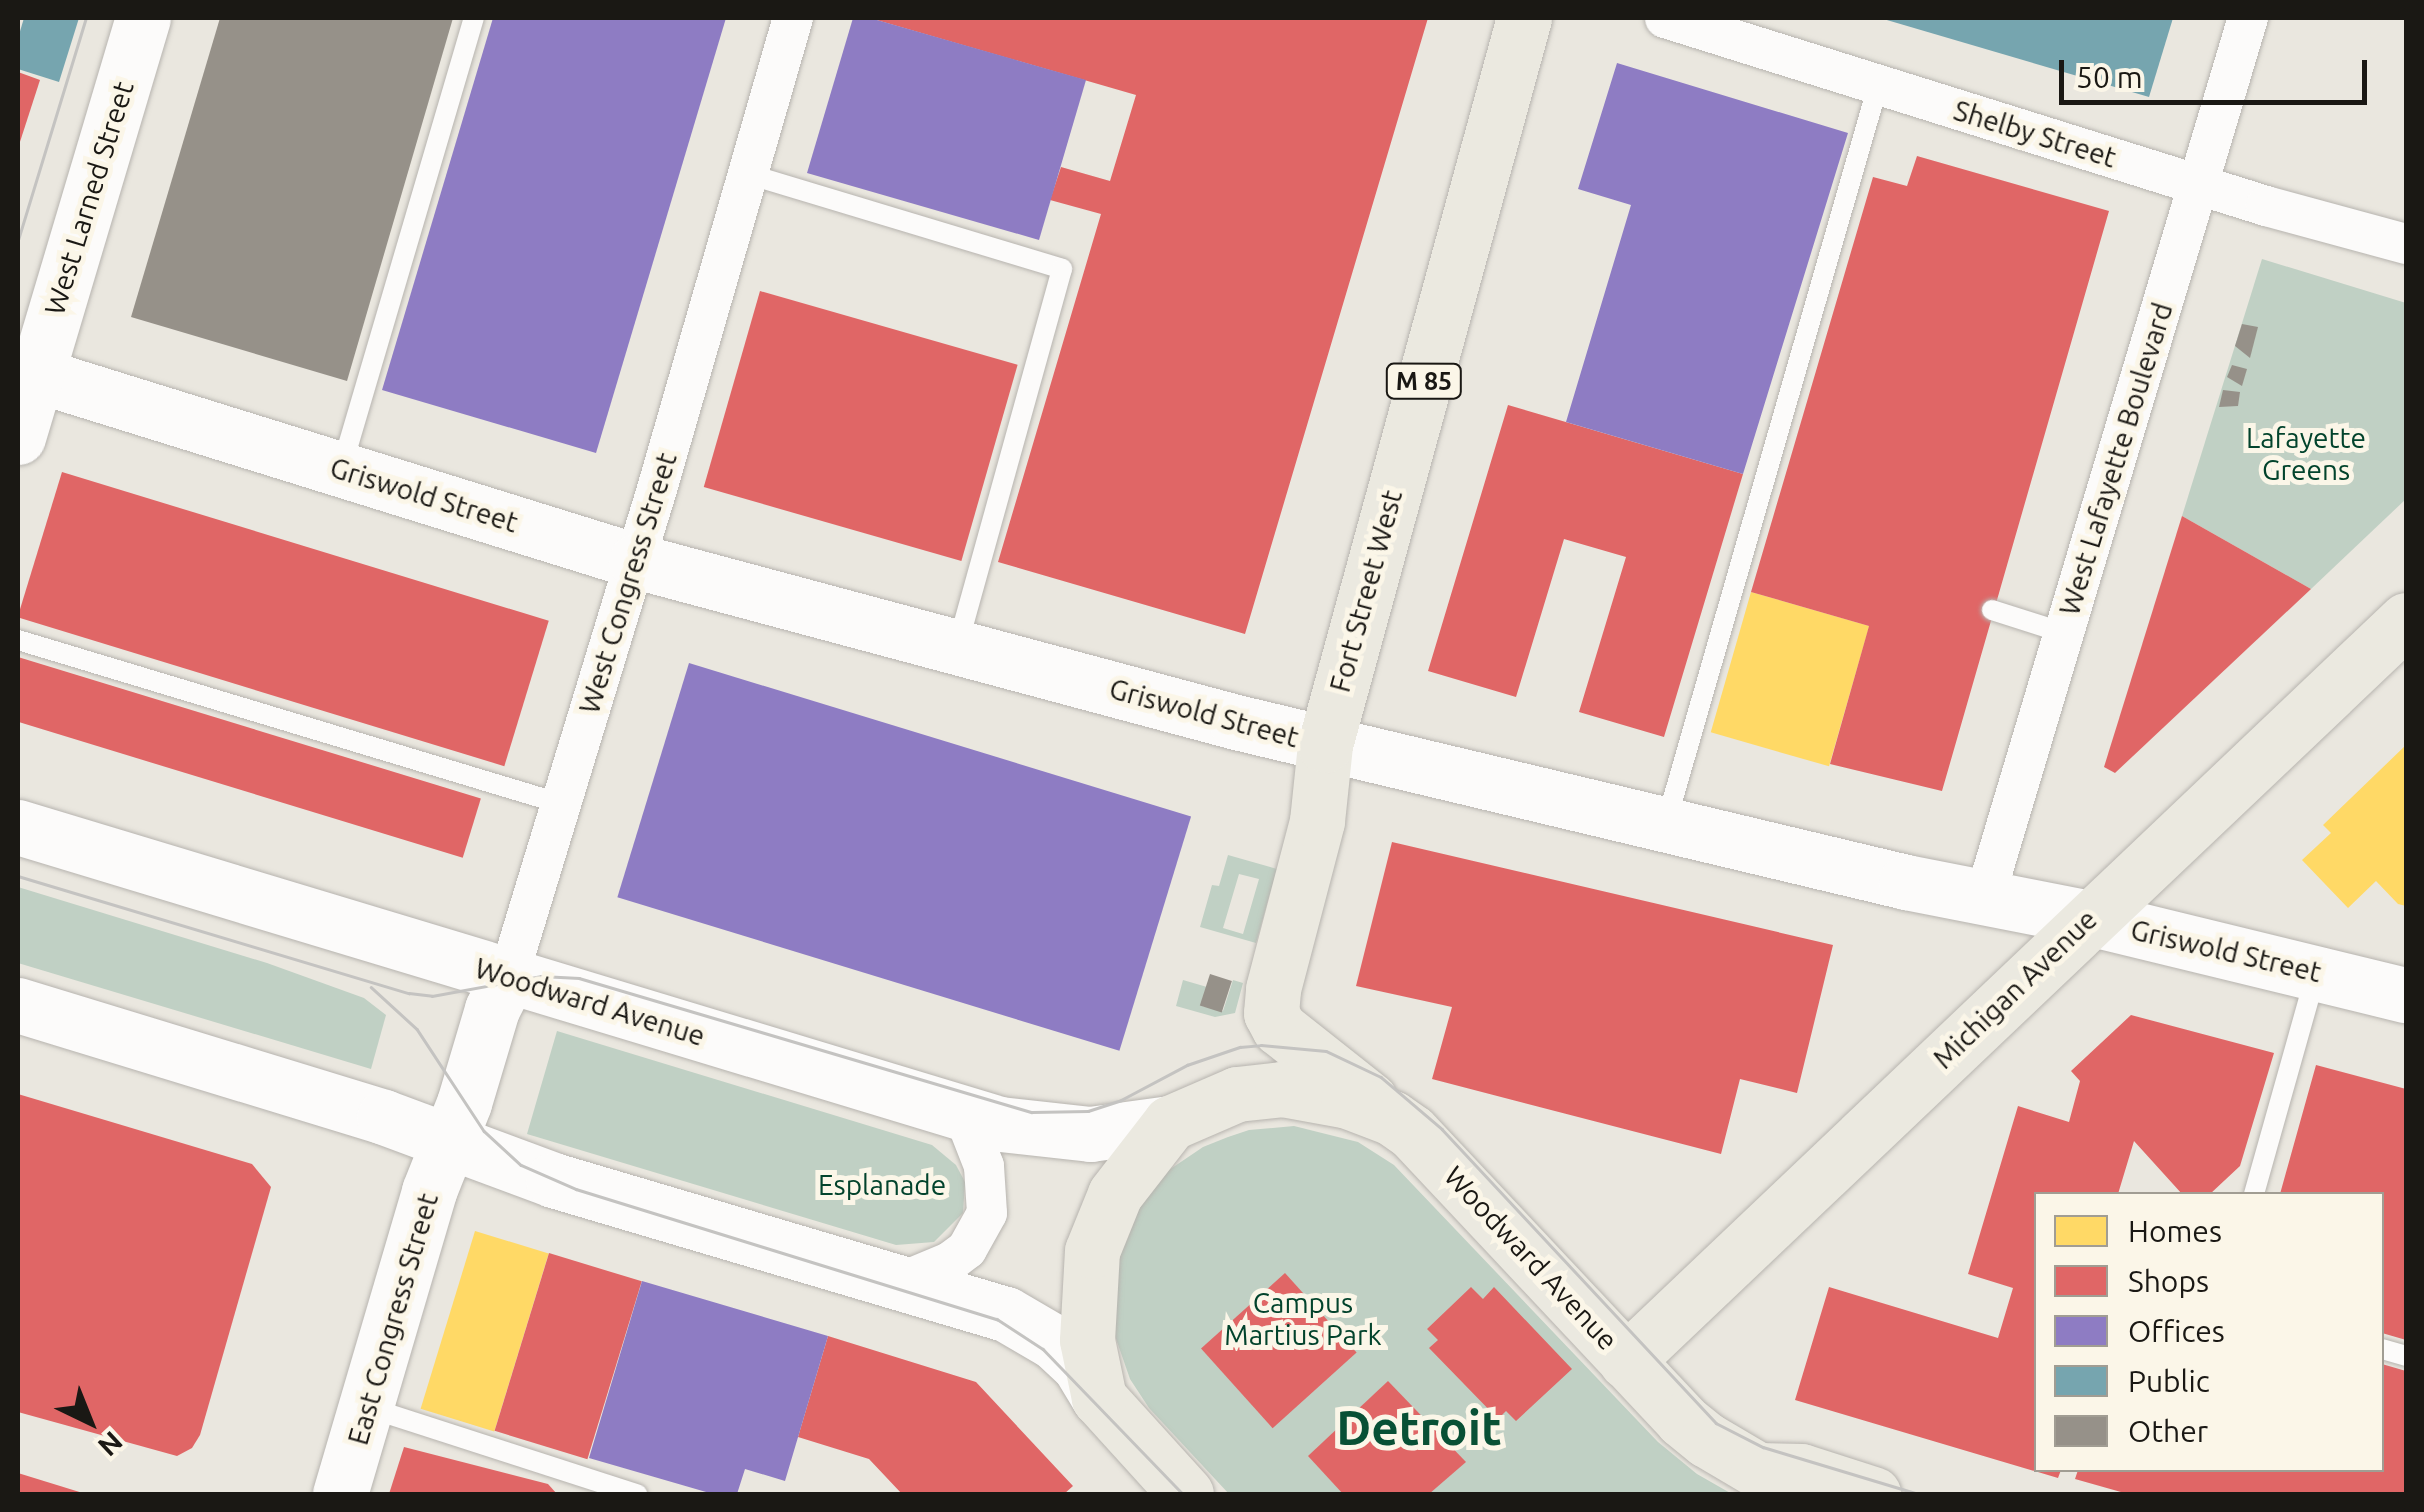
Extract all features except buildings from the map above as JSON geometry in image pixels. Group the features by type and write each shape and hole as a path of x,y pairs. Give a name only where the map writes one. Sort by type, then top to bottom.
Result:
{"main road":[{"name":"Fort Street West","path":"1392,1118 1278,1028 1271,1013 1280,948 1317,821 1325,744 1524,18"},
{"name":"Michigan Avenue","path":"1626,1361 2406,620"},
{"name":"Woodward Avenue","path":"1098,1398 1087,1324 1092,1251 1115,1194 1170,1124 1236,1094 1282,1089 1327,1094 1392,1118 1433,1152 1682,1420 1766,1482 1801,1471 1873,1494"},
{"path":"1098,1398 1186,1494"}],"street":[{"name":"West Larned Street","path":"18,437 27,372 144,18"},
{"name":"West Congress Street","path":"448,1144 492,1008 508,978 562,804 793,18"},
{"name":"Shelby Street","path":"1665,18 2198,185 2406,244"},
{"name":"West Lafayette Boulevard","path":"1984,900 2248,18"},
{"name":"Griswold Street","path":"27,372 636,560 1325,744 1984,900 2089,918 2406,995"},
{"name":"Woodward Avenue","path":"18,827 964,1114 1074,1134 1170,1124"},
{"path":"18,1005 384,1117 553,1180 988,1307 1030,1325 1079,1365 1098,1398"},
{"path":"902,1282 950,1262 967,1248 987,1213 984,1166 964,1114"},
{"name":"East Congress Street","path":"340,1494 430,1191 448,1144"}],"lane":[{"path":"341,469 474,18"},
{"path":"1666,826 1878,85"},
{"path":"748,174 1062,268 958,647"},
{"path":"1992,610 2064,632"},
{"path":"18,640 562,804"},
{"path":"2255,1192 2317,972"},
{"path":"368,1407 637,1494"}],"green space":[{"name":"Lafayette Greens","path":"2262,259 2406,303 2406,499 2311,589 2182,516"},
{"path":"1228,855 1277,869 1256,943 1200,927 1212,885 1219,886","holes":["1239,874 1259,879 1243,934 1223,928"]},
{"path":"18,887 267,963 364,998 386,1015 371,1069 18,963"},
{"path":"1183,980 1207,987 1202,1006 1223,1011 1233,980 1243,983 1235,1013 1215,1017 1176,1006"},
{"name":"Esplanade","path":"557,1031 932,1145 956,1165 965,1182 963,1213 934,1242 896,1245 527,1134"},
{"name":"Campus Martius Park","path":"1294,1126 1358,1142 1394,1165 1658,1442 1697,1474 1732,1494 1229,1494 1149,1408 1130,1379 1114,1333 1114,1273 1131,1219 1169,1170 1203,1147 1228,1137 1249,1130"}],"tram line":[{"path":"18,240 86,18"},
{"path":"18,876 409,993 432,996 541,976 579,978 1032,1112 1088,1111 1121,1100 1187,1065 1240,1047 1326,1051 1381,1077 1442,1129 1716,1423 1763,1447 1919,1494"},
{"path":"371,987 417,1029 484,1131 521,1165 576,1189 997,1319 1043,1349 1183,1494"}],"district":[{"name":"Detroit","path":"1419,1428"}]}
